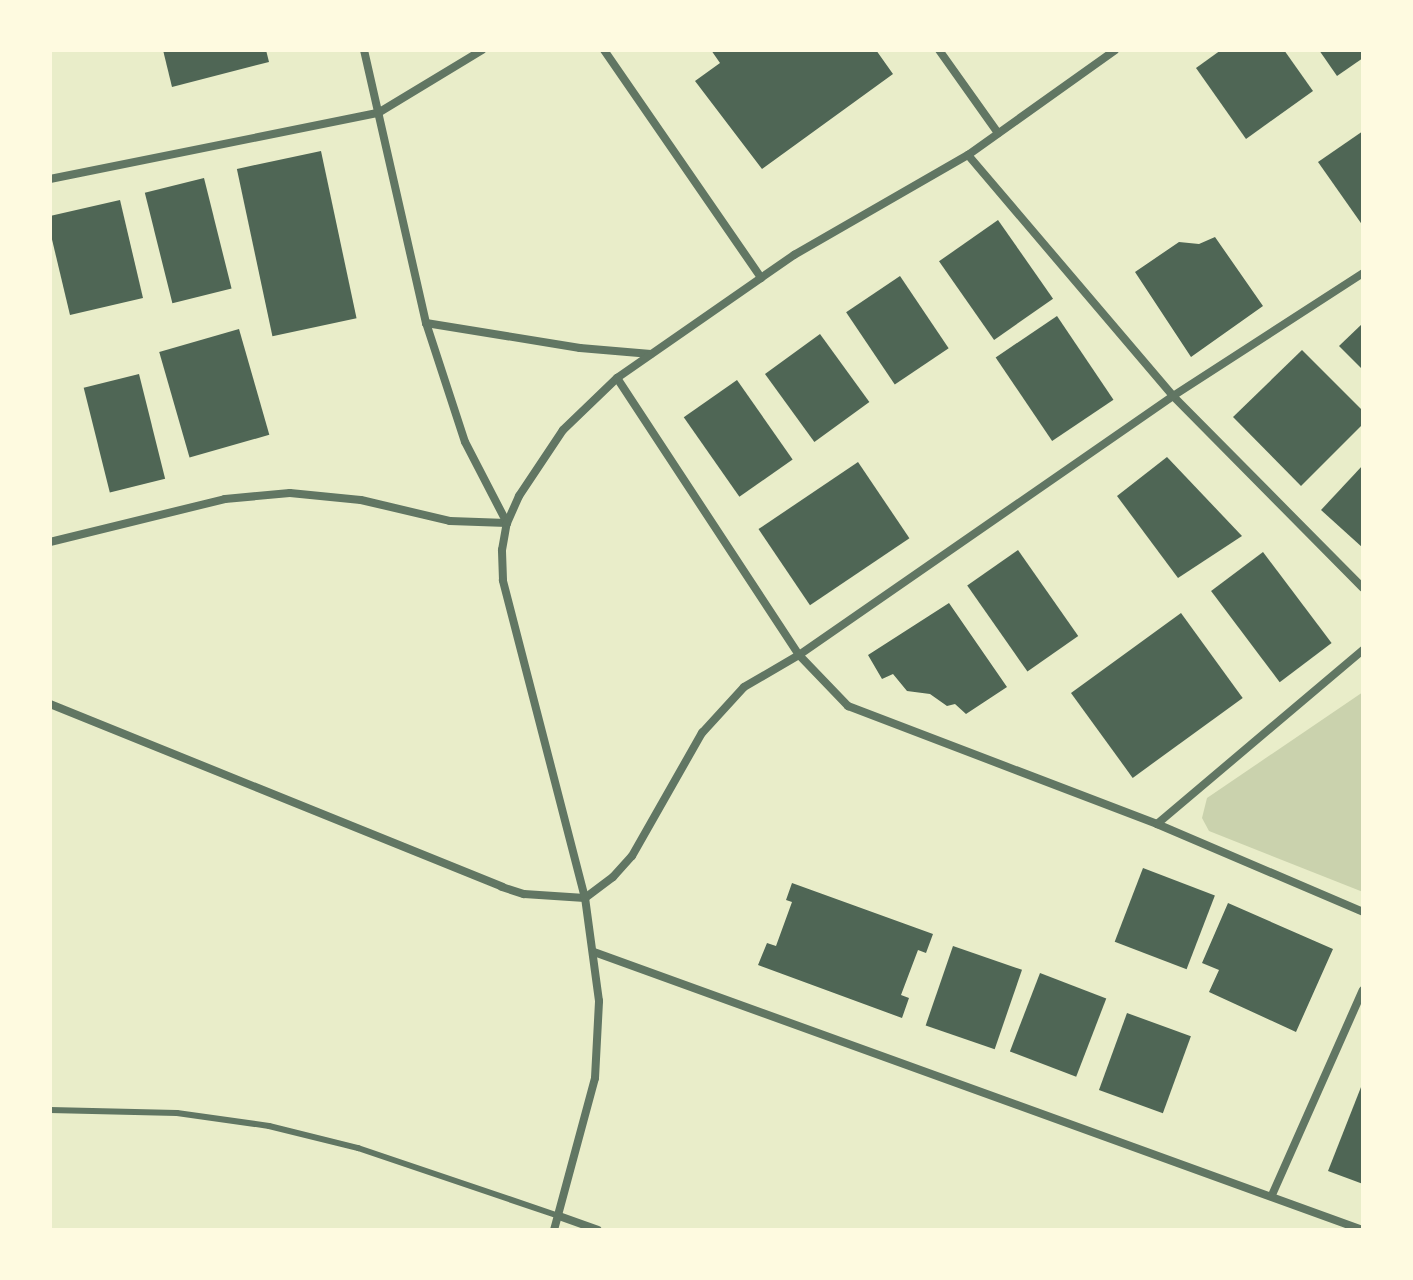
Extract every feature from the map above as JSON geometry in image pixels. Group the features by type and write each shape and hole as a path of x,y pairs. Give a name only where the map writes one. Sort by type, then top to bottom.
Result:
{"street":[{"path":"364,50 426,323 465,442 507,523"},
{"path":"50,179 378,113 482,50"},
{"path":"604,50 761,278"},
{"path":"939,50 998,133"},
{"path":"554,1230 595,1078 599,1001 585,898 503,580 502,550 507,523 538,462 563,430 617,378 794,255 968,155 1115,50"},
{"path":"968,155 1173,396 1363,588"},
{"path":"50,704 502,887 524,894 585,898 613,877 632,856 702,733 744,687 799,655 1173,396 1363,273"},
{"path":"426,323 580,348 652,354"},
{"path":"617,378 799,655 848,706 1157,824 1363,912"},
{"path":"50,542 225,499 290,493 361,500 450,521 507,523"},
{"path":"1157,824 1363,650"},
{"path":"594,952 1363,1230"},
{"path":"1272,1195 1363,990"},
{"path":"559,1216 598,1230"}],"lane":[{"path":"50,1110 177,1113 269,1126 358,1148 559,1216"}],"green space":[{"path":"1363,692 1363,892 1209,831 1202,818 1207,798"}],"building":[{"path":"163,50 266,50 269,62 172,87"},
{"path":"711,50 876,50 893,74 762,169 695,81 720,63"},
{"path":"1221,50 1284,50 1313,91 1246,139 1196,68"},
{"path":"1319,50 1363,50 1363,58 1337,76"},
{"path":"1363,131 1363,226 1318,162"},
{"path":"321,151 357,318 272,336 237,169"},
{"path":"204,178 232,289 172,303 145,193"},
{"path":"120,200 143,298 70,315 50,231 50,216"},
{"path":"998,220 1053,299 994,340 939,261"},
{"path":"1215,237 1263,306 1191,357 1135,272 1179,242 1199,244"},
{"path":"900,276 949,348 895,384 846,312"},
{"path":"1057,316 1113,400 1052,441 996,357"},
{"path":"1363,323 1363,370 1339,346"},
{"path":"239,329 269,435 190,458 159,352"},
{"path":"820,334 869,402 814,442 765,374"},
{"path":"1302,350 1363,411 1363,424 1301,486 1233,417"},
{"path":"139,374 165,479 110,493 84,388"},
{"path":"737,380 793,459 739,497 684,417"},
{"path":"1167,457 1242,536 1178,578 1117,496"},
{"path":"858,462 909,538 810,605 759,529"},
{"path":"1363,465 1363,548 1321,510"},
{"path":"1018,550 1078,636 1027,672 967,586"},
{"path":"1263,552 1332,643 1280,682 1211,591"},
{"path":"949,603 1007,687 966,714 955,704 947,706 930,694 907,691 893,674 882,679 868,655"},
{"path":"1181,613 1243,698 1133,778 1071,693"},
{"path":"1143,868 1215,896 1187,969 1115,942"},
{"path":"792,883 933,934 926,953 918,950 901,995 909,998 902,1018 758,965 767,943 776,946 792,902 786,900"},
{"path":"1228,903 1333,949 1296,1032 1209,992 1219,970 1202,963"},
{"path":"953,946 1022,970 995,1049 926,1025"},
{"path":"1040,973 1106,998 1076,1077 1010,1051"},
{"path":"1127,1013 1191,1036 1163,1113 1099,1090"},
{"path":"1363,1082 1363,1184 1328,1171"}]}
